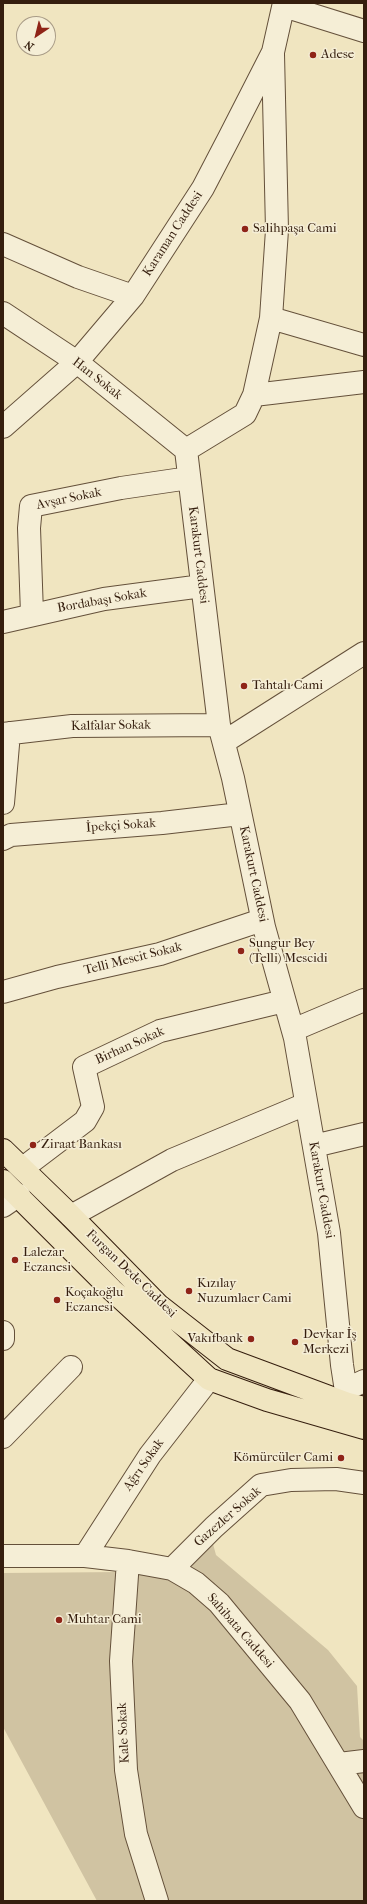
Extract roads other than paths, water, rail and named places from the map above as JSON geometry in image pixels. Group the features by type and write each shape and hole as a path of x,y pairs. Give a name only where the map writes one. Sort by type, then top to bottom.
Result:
{"main road":[{"name":"Furgan Dede Caddesi","path":"3,1150 23,1168 158,1305 227,1359 355,1396"},
{"name":"Furgan Dede Caddesi","path":"3,1180 11,1201 112,1290 209,1379 267,1400 364,1428"}],"street":[{"path":"284,4 364,31"},
{"name":"Karaman Caddesi","path":"3,427 77,362 133,296 203,188 272,52 284,4"},
{"path":"186,450 245,414 254,395 271,318 277,230 272,52"},
{"path":"3,244 78,277 133,296"},
{"name":"Han Sokak","path":"3,313 77,362 186,450"},
{"path":"271,318 364,345"},
{"path":"254,395 364,382"},
{"name":"Karakurt Caddesi","path":"186,450 202,586 222,733 262,920 292,1030 329,1233 355,1396"},
{"name":"Avşar Sokak","path":"32,614 29,528 31,506 121,488 189,478"},
{"name":"Bordabaşı Sokak","path":"3,622 32,614 104,599 202,586"},
{"path":"222,733 364,653"},
{"name":"Kalfalar Sokak","path":"6,734 72,726 222,733"},
{"path":"3,803 6,734"},
{"name":"İpekçi Sokak","path":"3,838 11,835 162,823 240,814"},
{"name":"Telli Mescit Sokak","path":"3,992 57,977 160,954 262,920"},
{"path":"292,1030 364,1000"},
{"name":"Birhan Sokak","path":"23,1168 85,1121 93,1107 84,1066 160,1031 284,1001"},
{"path":"71,1216 172,1160 306,1104"},
{"path":"314,1146 364,1134"},
{"path":"3,1332 3,1339"},
{"path":"3,1437 71,1367"},
{"name":"Ağrı Sokak","path":"85,1556 150,1455 209,1379"},
{"name":"Gazezler Sokak","path":"172,1568 214,1527 261,1485 291,1480 336,1479 364,1483"},
{"name":"Sahibata Caddesi","path":"3,1556 85,1556 128,1561 172,1568 196,1583 219,1603 300,1701 364,1807"},
{"name":"Kale Sokak","path":"128,1561 121,1661 126,1770 136,1834 157,1901"},
{"path":"339,1764 364,1761"}],"place":[{"name":"Adese","path":"313,55"},
{"name":"Salihpaşa Cami","path":"245,229"},
{"name":"Tahtalı Cami","path":"244,686"},
{"name":"Sungur Bey (Telli) Mescidi","path":"241,951"},
{"name":"Ziraat Bankası","path":"33,1145"},
{"name":"Lalezar Eczanesi","path":"15,1260"},
{"name":"Kızılay Nuzumlaer Cami","path":"189,1291"},
{"name":"Koçakoğlu Eczanesi","path":"57,1300"},
{"name":"Vakıfbank","path":"251,1339"},
{"name":"Devkar İş Merkezi","path":"295,1342"},
{"name":"Kömürcüler Cami","path":"341,1458"},
{"name":"Muhtar Cami","path":"59,1620"}]}
